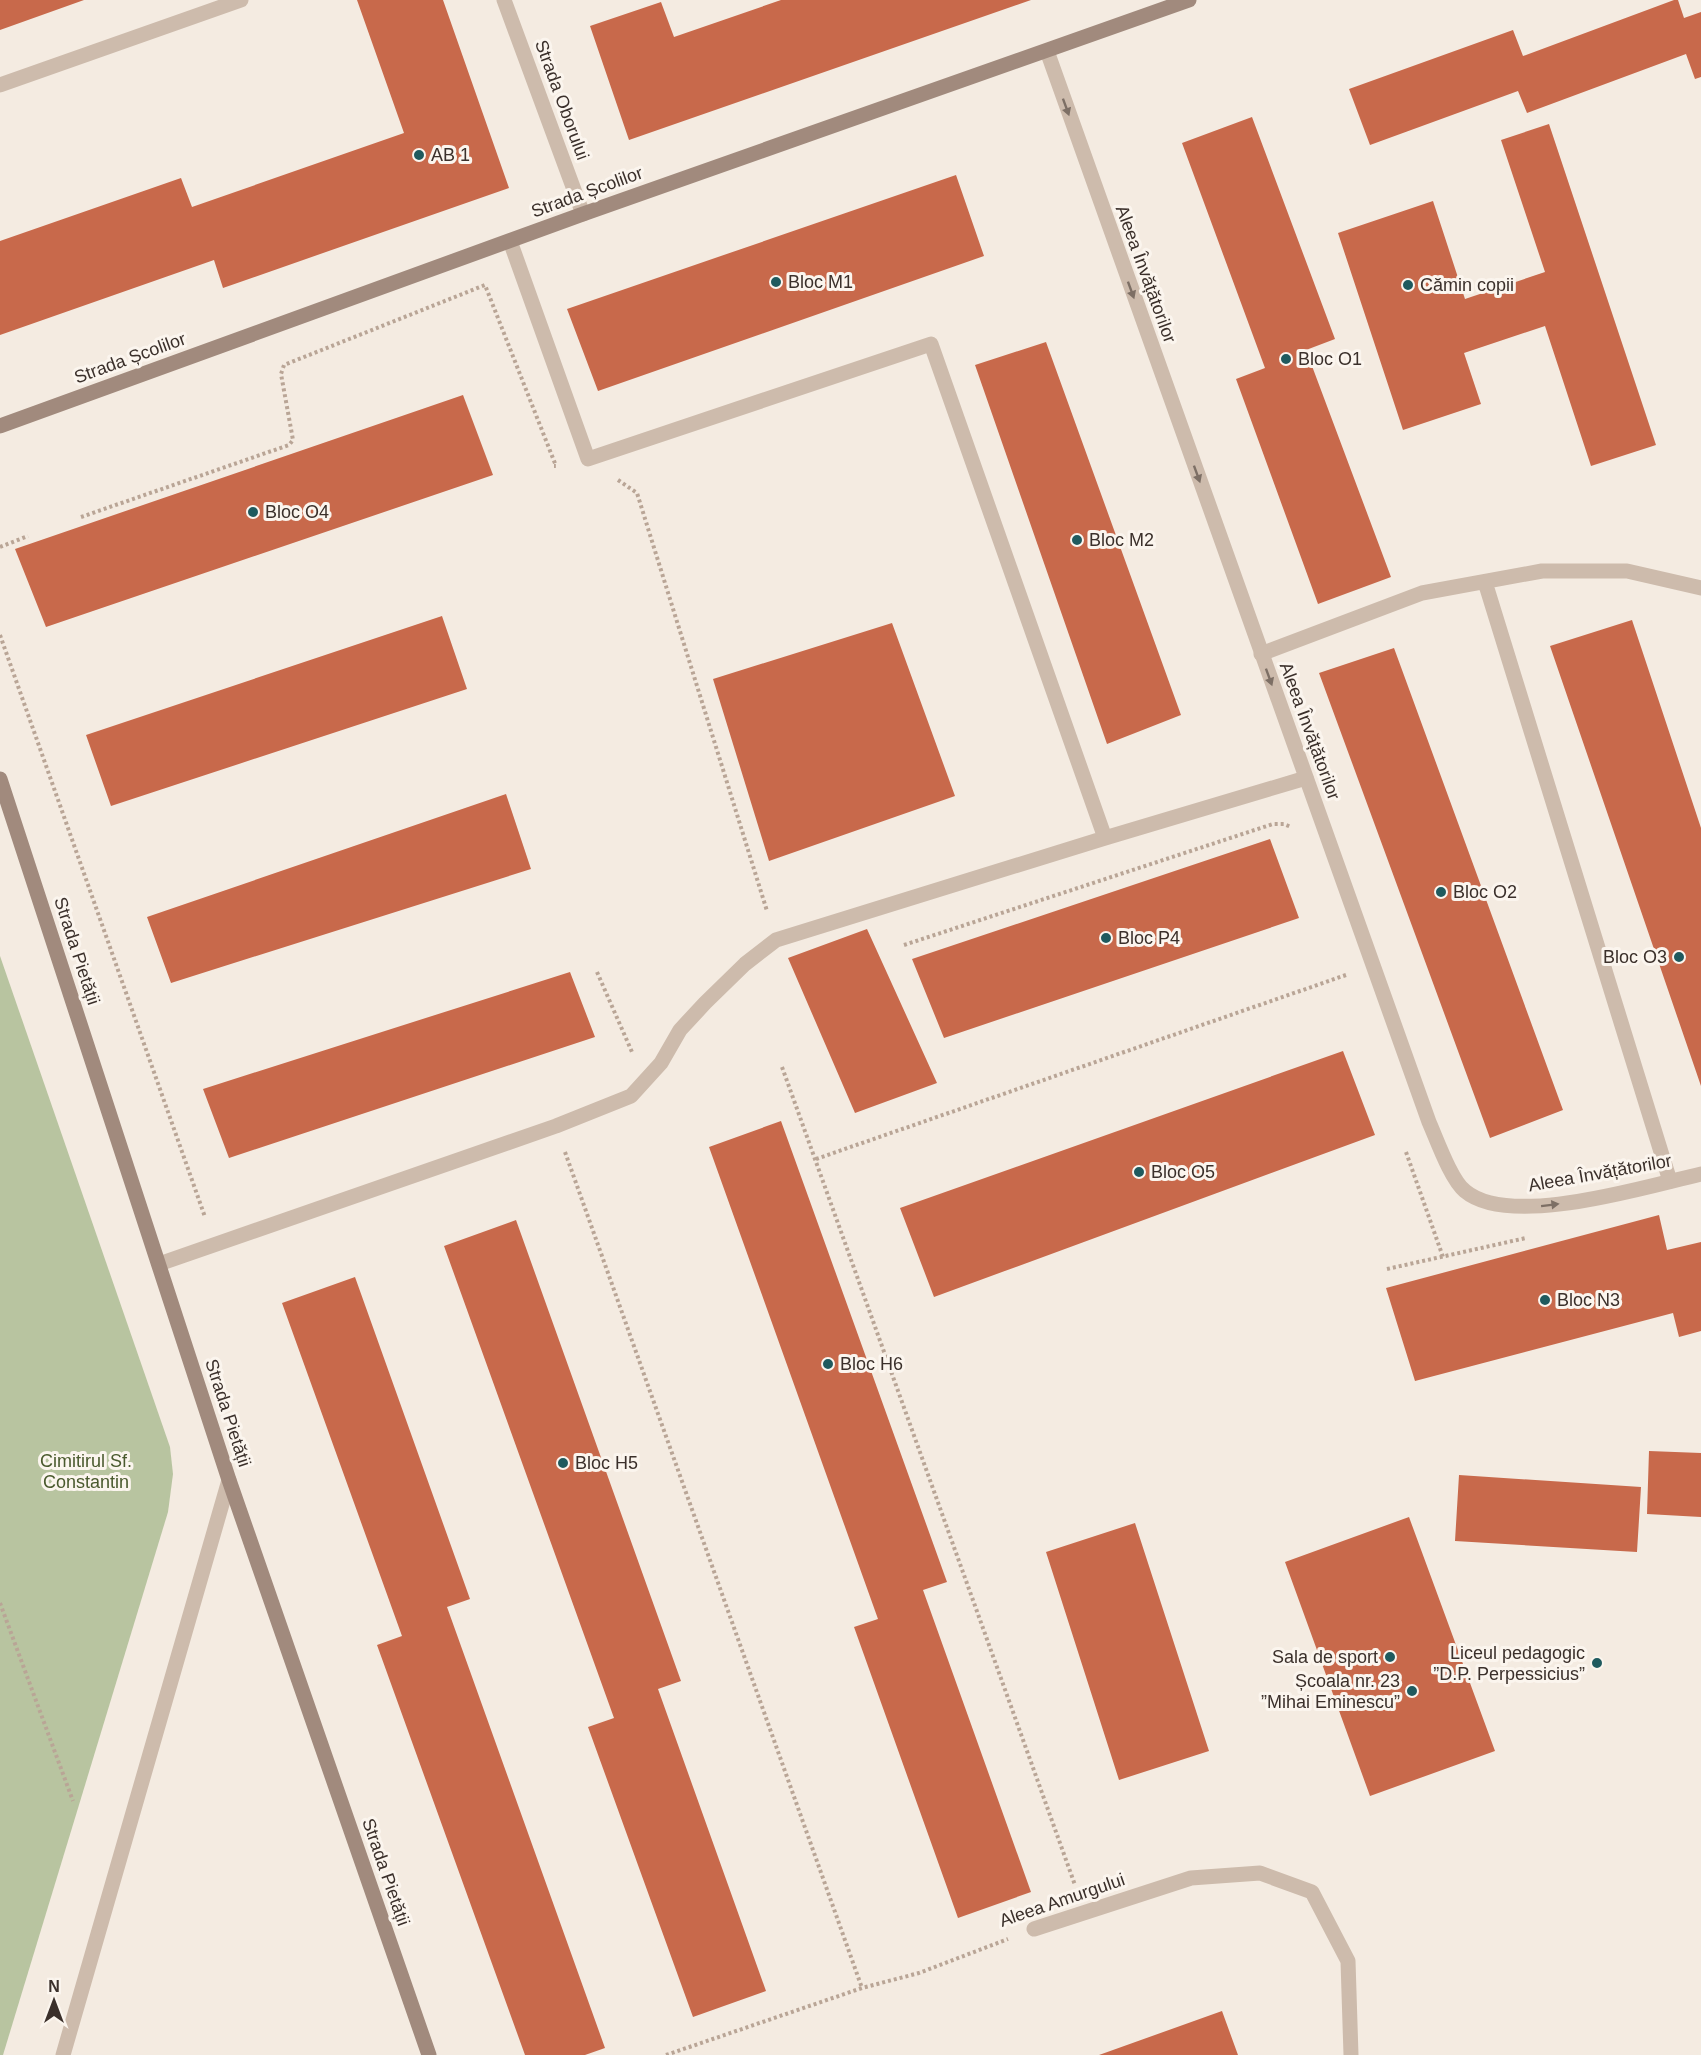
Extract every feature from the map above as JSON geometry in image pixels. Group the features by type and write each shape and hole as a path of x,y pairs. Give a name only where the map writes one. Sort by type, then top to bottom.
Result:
{"street":[{"path":"0,85 241,0"},
{"name":"Strada Oborului","path":"504,0 583,214"},
{"name":"Strada Școlilor","path":"0,426 583,214 1189,0"},
{"name":"Aleea Învățătorilor","path":"1047,51 1429,1122 1449,1167 1464,1191 1491,1204 1527,1208 1582,1201 1701,1174"},
{"path":"510,241 588,459 931,344 1105,838"},
{"path":"1261,654 1422,593 1542,571 1627,571 1701,588"},
{"path":"1485,582 1670,1181"},
{"path":"159,1264 556,1126 631,1096 661,1063 680,1030 705,1003 745,964 776,940 1306,778"},
{"name":"Strada Pietății","path":"0,779 230,1480 429,2055"},
{"path":"63,2055 230,1480"},
{"name":"Aleea Amurgului","path":"1034,1929 1191,1878 1260,1874 1312,1892 1348,1961 1351,2055"}],"path":[{"path":"81,517 289,445 293,440 293,435 281,374 287,362 485,285 556,466 554,466"},
{"path":"588,459 637,493 776,940"},
{"path":"0,547 28,536"},
{"path":"0,635 202,1213 213,1222"},
{"path":"904,945 1273,824 1284,824 1293,828"},
{"path":"1343,964 1350,986"},
{"path":"597,972 633,1053 632,1061"},
{"path":"816,1159 1346,975"},
{"path":"782,1067 1085,1912"},
{"path":"556,1126 862,1988"},
{"path":"1403,1141 1443,1257"},
{"path":"0,1603 73,1801"},
{"name":"Aleea Amurgului","path":"666,2055 862,1988 919,1973 1034,1929"}],"green space":[{"name":"Cimitirul Sf. Constantin","path":"0,956 170,1447 173,1474 168,1512 3,2055 0,2055"}],"building":[{"path":"0,0 84,0 0,30"},
{"name":"AB 1","path":"357,0 443,0 509,188 223,288 214,260 0,335 0,241 181,178 192,207 404,133"},
{"path":"781,0 1031,0 629,140 590,26 661,2 674,37"},
{"path":"1678,0 1684,18 1701,12 1701,77 1695,79 1686,54 1527,113 1518,91 1370,145 1349,89 1513,30 1523,56"},
{"name":"Bloc O1","path":"1252,117 1335,339 1306,350 1391,577 1318,604 1236,379 1265,368 1182,143"},
{"name":"Cămin copii","path":"1549,124 1656,445 1591,466 1545,326 1464,353 1481,404 1403,430 1338,233 1433,201 1465,299 1545,272 1501,140"},
{"name":"Bloc M1","path":"956,175 984,256 598,391 567,309"},
{"name":"Bloc M2","path":"1046,342 1181,715 1107,744 975,365"},
{"name":"Bloc O4","path":"463,395 493,475 46,627 15,549"},
{"path":"442,616 467,689 111,806 86,735"},
{"name":"Bloc O3","path":"1632,620 1701,828 1701,1086 1550,646"},
{"path":"892,623 955,796 769,861 713,679"},
{"name":"Bloc O2","path":"1394,648 1563,1110 1490,1138 1319,673"},
{"path":"506,794 531,869 171,983 147,917"},
{"name":"Bloc P4","path":"1270,839 1299,918 944,1038 912,959"},
{"path":"867,929 937,1083 855,1113 788,958"},
{"path":"570,972 595,1037 229,1158 203,1089"},
{"name":"Bloc O5","path":"1343,1051 1375,1135 934,1297 900,1208"},
{"name":"Bloc H6","path":"781,1121 947,1582 923,1590 1031,1892 958,1918 854,1627 878,1619 709,1147"},
{"name":"Bloc N3","path":"1659,1215 1667,1250 1701,1242 1701,1331 1679,1337 1673,1313 1415,1381 1386,1288"},
{"name":"Bloc H5","path":"516,1220 681,1681 658,1689 766,1991 693,2017 588,1727 614,1718 444,1246"},
{"path":"355,1277 470,1599 447,1607 605,2048 585,2055 525,2055 377,1645 402,1636 282,1303"},
{"path":"1649,1451 1701,1453 1701,1517 1647,1514"},
{"path":"1459,1475 1641,1487 1637,1552 1455,1541"},
{"name":"Sala de sport","path":"1409,1517 1495,1751 1370,1796 1285,1562"},
{"path":"1135,1523 1209,1751 1119,1780 1046,1552"},
{"path":"1222,2011 1238,2055 1099,2055"}],"place":[{"name":"AB 1","path":"419,155"},
{"name":"Bloc M1","path":"776,282"},
{"name":"Cămin copii","path":"1408,285"},
{"name":"Bloc O1","path":"1286,359"},
{"name":"Bloc O4","path":"253,512"},
{"name":"Bloc M2","path":"1077,540"},
{"name":"Bloc O2","path":"1441,892"},
{"name":"Bloc P4","path":"1106,938"},
{"name":"Bloc O3","path":"1679,957"},
{"name":"Bloc O5","path":"1139,1172"},
{"name":"Bloc N3","path":"1545,1300"},
{"name":"Bloc H6","path":"828,1364"},
{"name":"Bloc H5","path":"563,1463"},
{"name":"Sala de sport","path":"1390,1657"},
{"name":"Liceul pedagogic ”D.P. Perpessicius”","path":"1597,1663"},
{"name":"Școala nr. 23 ”Mihai Eminescu”","path":"1412,1691"}]}
